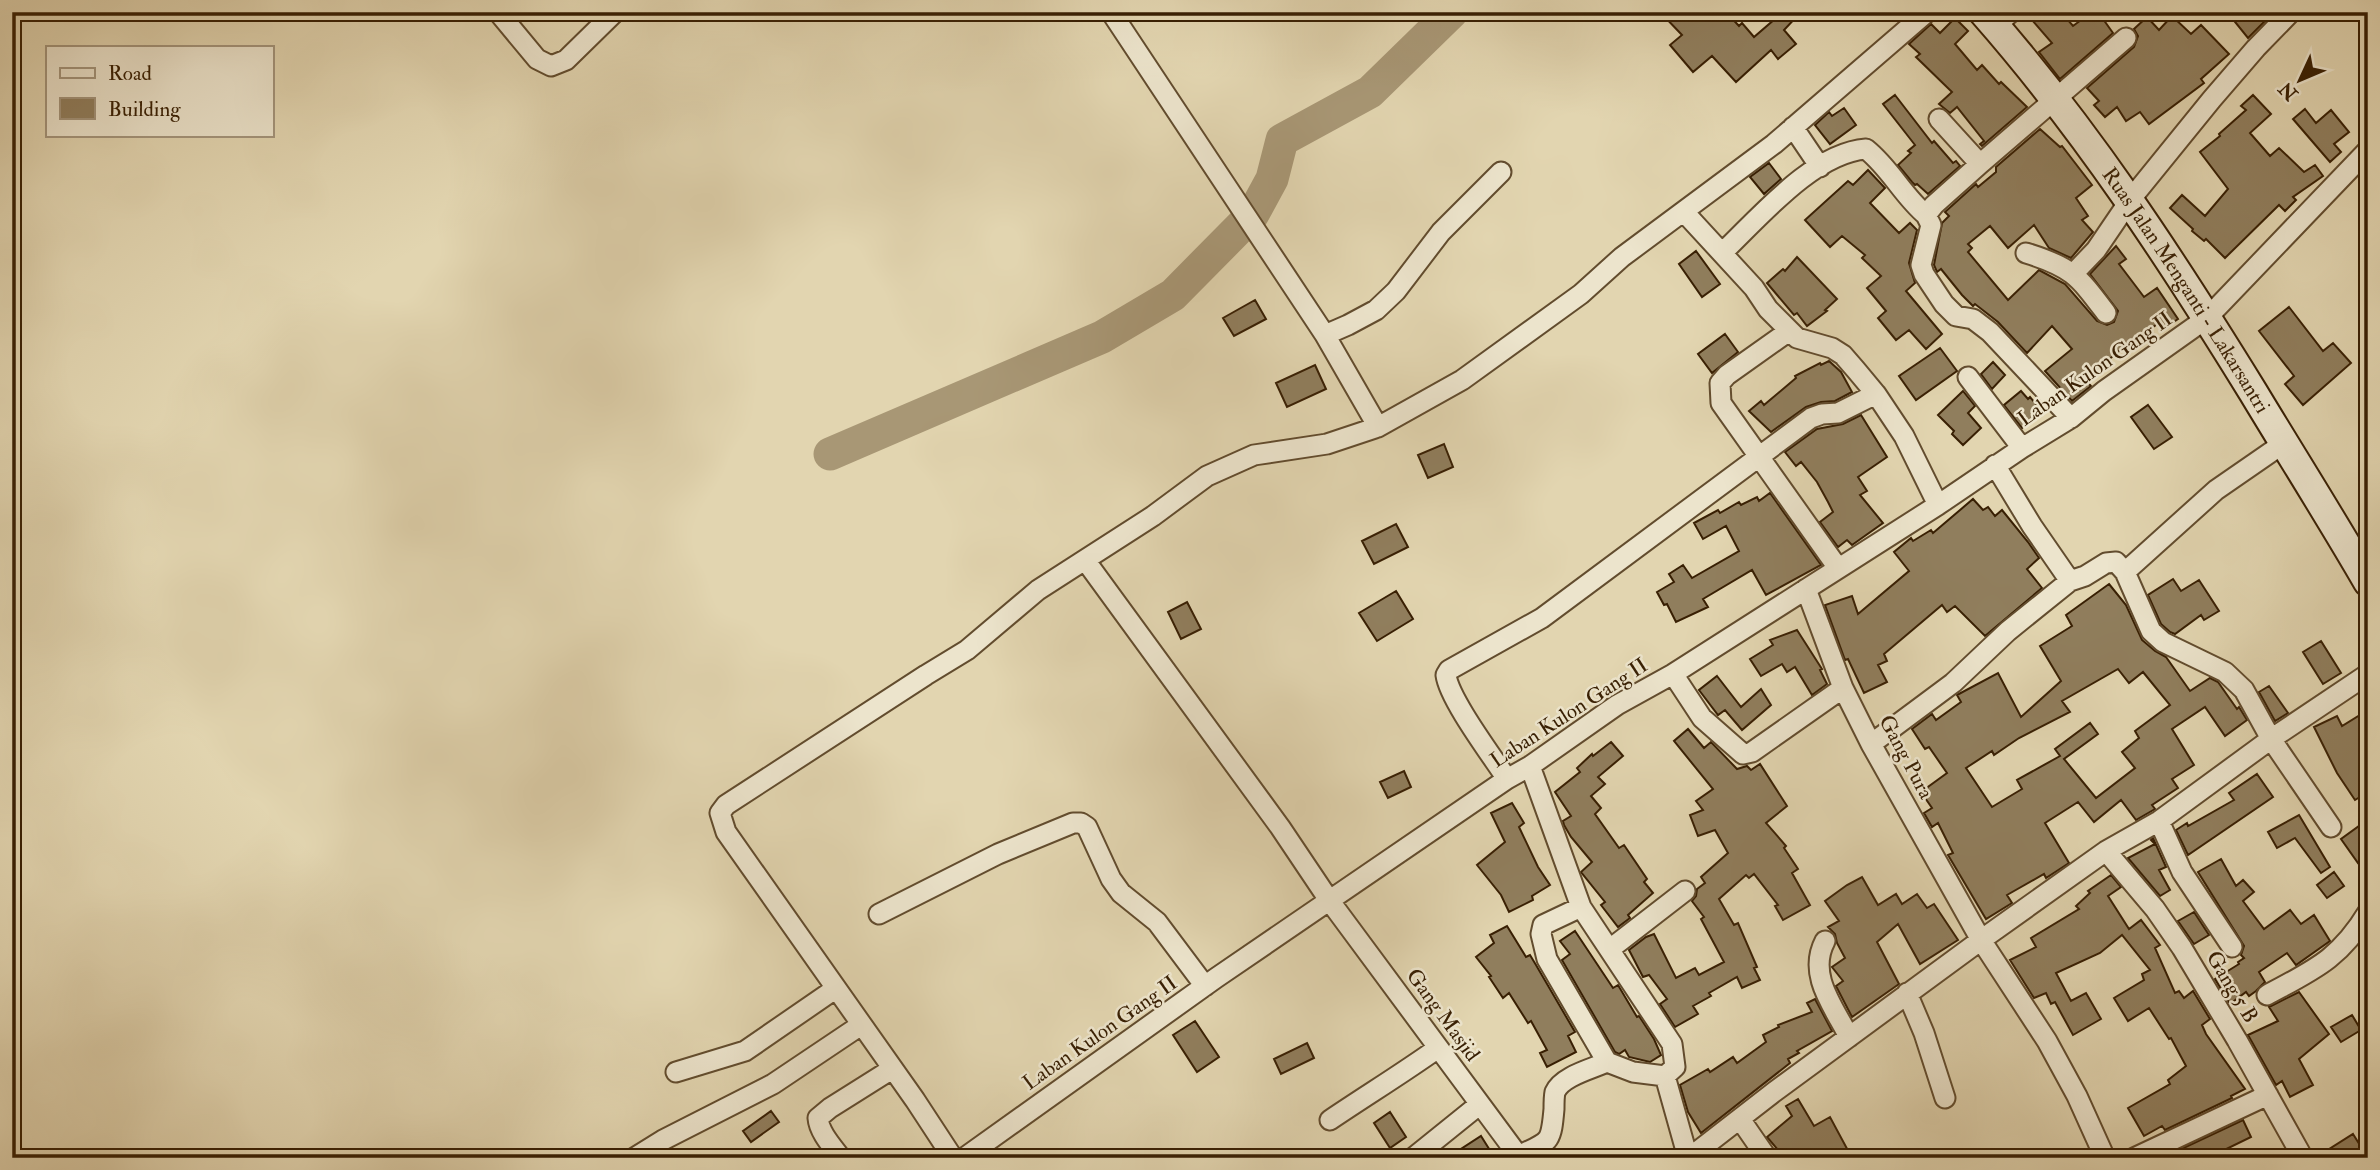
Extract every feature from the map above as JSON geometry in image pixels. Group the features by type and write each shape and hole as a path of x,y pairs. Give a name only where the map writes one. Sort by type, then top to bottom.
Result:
{"main road":[{"name":"Ruas Jalan Menganti - Lakarsantri","path":"1996,17 2130,200 2207,318 2368,582"}],"street":[{"path":"498,12 537,59 551,66 566,60 615,12"},
{"path":"1111,12 1325,335 1378,427"},
{"path":"953,1158 726,832 720,813 735,799 967,650 1038,590 1153,516 1207,476 1254,455 1327,444 1378,427 1462,380 1581,294 1622,257 1793,127 1927,12"},
{"path":"2074,273 2096,250 2130,200 2247,58 2291,12"},
{"path":"1926,215 1980,164 2126,38"},
{"path":"1939,119 1980,164"},
{"path":"1793,127 1820,167"},
{"path":"1721,253 1790,188 1834,159 1855,150 1867,149 1894,176 1910,202 1926,215 1931,225 1921,265 1944,304 1956,316 1973,320 1990,332 2071,418"},
{"name":"Laban Kulon Gang II","path":"964,1158 1205,986 1617,705 1673,674 2071,418 2104,391 2207,318 2368,150"},
{"path":"1325,335 1376,310 1396,291 1441,232 1502,172"},
{"path":"1684,212 1754,288 1788,331 1797,338 1832,348 1843,355 1876,394 1904,436 1938,505"},
{"path":"2026,253 2054,261 2074,273 2106,313"},
{"path":"1788,331 1742,363 1720,383 1721,403 1838,568"},
{"path":"1968,377 2022,448"},
{"path":"1507,779 1447,681 1449,670 1542,618 1811,418 1838,413 1876,394"},
{"path":"2125,572 2216,490 2284,443"},
{"path":"1995,466 2070,581"},
{"name":"Gang Masjid","path":"1085,560 1280,827 1329,900 1519,1157"},
{"path":"1871,744 1953,683 2008,631 2070,581 2116,562 2125,572 2151,631 2163,642 2231,676 2244,690 2271,739 2331,827"},
{"name":"Gang Pura","path":"1806,589 1843,688 1871,744 1982,940 2047,1041 2077,1096 2105,1158"},
{"path":"1673,674 1702,718 1743,754 1752,752 1843,688"},
{"path":"1665,1076 1689,1158 1907,993 2106,851 2159,821 2271,739 2368,674"},
{"path":"1530,766 1581,907 1672,1044 1675,1066 1665,1076"},
{"path":"2159,821 2182,872 2232,947"},
{"path":"879,914 998,854 1073,823 1081,823 1087,827 1111,879 1121,893 1157,922 1205,986"},
{"name":"Gang 5 B","path":"2106,851 2155,909 2182,948 2303,1158"},
{"path":"1610,949 1685,891"},
{"path":"1581,907 1543,925 1541,934 1547,959 1607,1062 1633,1072 1665,1076"},
{"path":"2267,995 2320,966 2340,950 2368,912"},
{"path":"1825,941 1819,952 1818,970 1822,986 1849,1037"},
{"path":"676,1073 745,1051 835,989"},
{"path":"1907,993 1945,1098"},
{"path":"634,1158 663,1140 773,1084 861,1025"},
{"path":"1330,1120 1388,1084 1438,1048"},
{"path":"1519,1157 1551,1137 1556,1092 1564,1081 1607,1062"},
{"path":"841,1158 822,1130 818,1118 892,1069"},
{"path":"2134,1158 2268,1095"},
{"path":"1413,1158 1480,1104"},
{"path":"1740,1119 1767,1158"}],"building":[{"path":"1660,12 1726,12 1739,26 1742,23 1754,37 1783,12 1801,12 1784,30 1796,44 1778,59 1771,50 1736,82 1712,56 1693,72 1670,45 1682,35"},
{"path":"2025,12 2061,12 2073,26 2092,12 2098,12 2113,33 2060,79 2039,52 2052,43"},
{"path":"2227,12 2263,12 2267,19 2248,38"},
{"path":"2172,16 2191,34 2201,25 2229,54 2201,79 2204,83 2149,124 2140,112 2126,121 2117,107 2105,117 2094,105 2099,101 2087,88 2134,47 2138,36 2134,29 2147,17 2159,30"},
{"path":"1955,18 1968,31 1955,44 1977,70 1982,65 1999,84 2001,82 2027,107 1982,146 1980,144 1984,141 1957,107 1950,113 1939,104 1952,92 1916,57 1920,54 1909,44 1931,24 1940,33"},
{"path":"1895,95 1932,143 1934,141 1953,163 1956,161 1960,166 1928,194 1915,185 1898,165 1911,153 1908,151 1915,145 1883,104"},
{"path":"2253,95 2271,114 2250,133 2270,156 2279,148 2304,172 2315,165 2323,176 2293,197 2296,200 2285,211 2279,205 2225,258 2206,239 2204,241 2192,231 2193,229 2170,208 2182,195 2205,216 2228,189 2200,152 2246,110 2241,106"},
{"path":"1844,108 1856,125 1830,144 1815,125 1829,112 1832,116"},
{"path":"2305,109 2316,123 2331,110 2349,132 2334,144 2341,152 2330,162 2293,119"},
{"path":"2040,129 2062,146 2092,185 2076,198 2088,216 2082,220 2093,232 2071,258 2049,248 2034,225 2008,248 1990,226 1968,244 1972,248 1968,252 2008,300 2039,270 2065,284 2097,321 2107,325 2114,322 2118,311 2090,274 2116,246 2126,259 2119,264 2144,297 2157,288 2178,319 2163,329 2159,323 2124,347 2085,379 2091,386 2072,401 2045,371 2072,349 2052,326 2027,353 1998,322 1975,304 1973,306 1941,269 1937,272 1934,265 1942,223 1949,216 1945,212 1976,184 1978,187 1996,172 1996,167"},
{"path":"1769,163 1781,179 1764,194 1750,177"},
{"path":"1868,170 1885,188 1870,203 1899,233 1910,223 1917,230 1909,263 1915,283 1906,291 1942,334 1926,349 1909,330 1896,340 1878,318 1886,311 1867,288 1881,276 1862,258 1865,255 1842,236 1830,247 1805,220 1848,181 1853,185"},
{"path":"1696,251 1720,284 1702,297 1679,264"},
{"path":"1797,257 1837,299 1825,310 1827,311 1807,326 1767,283 1783,269 1785,271"},
{"path":"1255,300 1266,319 1234,336 1223,318"},
{"path":"2289,307 2323,351 2333,343 2351,363 2303,405 2285,384 2294,376 2259,331"},
{"path":"1725,334 1738,352 1712,373 1698,354"},
{"path":"1940,348 1957,371 1916,400 1899,376"},
{"path":"1829,361 1841,372 1852,392 1835,401 1806,407 1771,432 1749,411 1761,401 1764,405 1796,378 1795,376"},
{"path":"1993,362 2005,375 1992,389 1981,374"},
{"path":"1315,365 1326,389 1287,407 1276,383"},
{"path":"1963,391 1975,406 1968,413 1981,428 1963,445 1938,415"},
{"path":"2021,391 2042,411 2022,428 2004,405"},
{"path":"2148,405 2172,437 2154,449 2131,417"},
{"path":"1861,415 1887,457 1858,477 1867,491 1860,495 1883,523 1852,545 1847,540 1838,547 1820,522 1833,512 1817,482 1801,462 1796,466 1785,452 1817,429 1843,424"},
{"path":"1444,444 1453,467 1428,478 1418,455"},
{"path":"1770,493 1821,565 1766,595 1752,570 1703,599 1708,607 1676,622 1657,592 1674,582 1669,574 1683,565 1692,578 1739,551 1726,526 1703,539 1694,523 1739,502 1741,505 1757,497 1759,501"},
{"path":"1973,499 1983,510 1988,507 1995,516 2002,510 2028,542 2039,558 2027,569 2042,588 1985,636 1955,606 1947,612 1942,605 1884,654 1887,661 1878,665 1887,682 1864,693 1848,659 1845,660 1825,605 1852,596 1858,614 1909,571 1894,552 1911,538 1913,541 1931,530 1933,533"},
{"path":"1396,524 1408,547 1374,564 1362,541"},
{"path":"2173,579 2181,591 2199,580 2219,611 2204,620 2201,615 2175,634 2170,632 2161,624 2148,595"},
{"path":"2109,584 2126,605 2142,640 2166,657 2190,691 2210,678 2218,682 2247,720 2225,736 2205,707 2172,729 2194,765 2172,779 2178,788 2152,805 2155,809 2136,820 2121,800 2094,822 2078,802 2045,823 2069,863 2046,878 2044,874 2007,895 2012,903 1986,919 1948,855 1953,853 1938,823 1932,827 1924,813 1932,808 1921,792 1947,773 1929,747 1925,749 1912,729 1932,714 1936,720 1961,702 1957,695 1998,673 2021,717 2061,681 2040,646 2072,626 2066,615","holes":["2118,669 2129,683 2143,672 2170,705 2135,731 2139,738 2122,752 2135,768 2096,798 2064,759 2098,734 2090,723 2055,749 2060,756 2017,780 2022,789 1992,807 1966,768 1992,751 1994,755 2019,738 2070,712 2062,701"]},
{"path":"1396,591 1413,619 1377,641 1359,613"},
{"path":"1187,602 1201,629 1181,639 1168,612"},
{"path":"1797,630 1822,669 1820,670 1827,684 1812,695 1795,667 1787,672 1782,664 1761,676 1750,659 1773,645 1770,640"},
{"path":"2321,641 2341,673 2323,684 2303,652"},
{"path":"1717,676 1741,707 1761,689 1771,705 1742,730 1725,710 1718,715 1699,690"},
{"path":"2269,686 2288,713 2275,721 2259,692"},
{"path":"2368,710 2368,792 2355,800 2337,773 2314,727 2337,716 2342,726"},
{"path":"1688,729 1704,748 1711,742 1737,769 1747,766 1751,770 1760,764 1787,806 1766,823 1786,846 1784,848 1798,869 1792,873 1810,905 1783,920 1775,906 1778,905 1754,874 1749,878 1746,875 1719,899 1734,925 1738,923 1760,980 1742,988 1737,977 1709,993 1711,996 1693,1006 1698,1014 1675,1027 1660,1004 1667,999 1649,975 1643,977 1629,950 1654,934 1676,978 1695,968 1699,975 1724,962 1701,919 1704,917 1692,901 1697,889 1705,883 1701,877 1728,853 1715,830 1698,836 1690,815 1703,810 1696,801 1713,789 1674,741"},
{"path":"1611,742 1623,756 1598,777 1605,784 1591,796 1601,808 1595,814 1619,848 1624,845 1647,879 1644,882 1653,893 1618,927 1601,905 1605,902 1581,872 1592,862 1564,825 1563,821 1571,816 1555,792 1580,772 1577,768 1592,754 1593,756"},
{"path":"1404,771 1411,787 1388,798 1380,782"},
{"path":"2257,774 2273,797 2188,855 2176,830 2234,800 2229,793"},
{"path":"1512,803 1524,823 1519,827 1550,885 1532,896 1533,900 1509,912 1501,895 1477,865 1505,842 1491,813"},
{"path":"2299,815 2330,867 2321,873 2295,838 2277,848 2268,832"},
{"path":"2359,826 2368,839 2368,856 2358,863 2341,839"},
{"path":"2153,838 2166,867 2159,870 2170,890 2160,896 2128,858 2155,844 2151,840"},
{"path":"2221,859 2236,886 2243,880 2254,892 2243,901 2264,929 2290,910 2301,924 2314,915 2330,941 2296,965 2287,953 2259,972 2265,982 2256,991 2249,996 2246,992 2230,1004 2215,979 2239,964 2244,958 2241,955 2244,946 2198,872"},
{"path":"2334,872 2344,886 2327,898 2317,885"},
{"path":"2111,875 2121,887 2108,896 2129,929 2141,920 2160,945 2155,948 2175,993 2179,991 2184,998 2193,991 2210,1019 2202,1025 2206,1034 2245,1089 2165,1130 2162,1126 2144,1136 2128,1108 2170,1084 2168,1080 2186,1066 2171,1038 2169,1039 2149,1008 2128,1021 2114,998 2144,980 2142,974 2150,970 2122,935 2100,953 2056,973 2071,1001 2086,993 2101,1019 2073,1035 2055,1002 2051,1004 2046,993 2034,998 2010,960 2036,947 2031,938 2079,909 2076,906 2090,893 2088,891"},
{"path":"1862,877 1878,905 1896,894 1902,904 1917,894 1927,908 1934,904 1958,940 1920,964 1898,924 1877,942 1899,984 1852,1017 1836,986 1843,981 1832,967 1845,958 1835,934 1828,927 1839,921 1825,901"},
{"path":"2194,912 2209,935 2194,944 2178,921"},
{"path":"1507,926 1526,957 1530,955 1575,1032 1568,1036 1576,1052 1547,1067 1540,1053 1547,1050 1531,1021 1528,1023 1509,993 1503,998 1476,957 1494,943 1490,935"},
{"path":"1575,931 1613,988 1618,985 1654,1039 1661,1055 1650,1062 1629,1057 1625,1050 1619,1054 1615,1052 1562,960 1570,954 1560,941"},
{"path":"2299,992 2329,1034 2299,1059 2313,1085 2290,1097 2282,1081 2276,1085 2248,1035 2278,1021 2269,1007"},
{"path":"1815,999 1832,1031 1797,1051 1799,1053 1788,1059 1790,1063 1701,1133 1688,1112 1680,1085 1708,1069 1710,1072 1733,1057 1737,1063 1766,1042 1763,1035 1779,1027 1778,1025 1812,1012 1807,1003"},
{"path":"2352,1015 2361,1030 2341,1042 2331,1027"},
{"path":"1195,1021 1219,1057 1197,1072 1173,1035"},
{"path":"1307,1043 1314,1058 1281,1074 1274,1059"},
{"path":"1798,1099 1814,1126 1830,1117 1852,1158 1785,1158 1767,1137 1792,1116 1786,1106"},
{"path":"771,1111 779,1122 751,1142 743,1131"},
{"path":"1390,1112 1406,1137 1390,1148 1374,1123"},
{"path":"2243,1120 2251,1137 2208,1158 2181,1158 2177,1151"},
{"path":"2353,1134 2368,1158 2315,1158"},
{"path":"1481,1136 1491,1152 1482,1158 1447,1158"}],"waterway":[{"path":"830,454 1102,337 1173,295 1253,214 1272,179 1282,140 1370,92 1452,12"}]}
